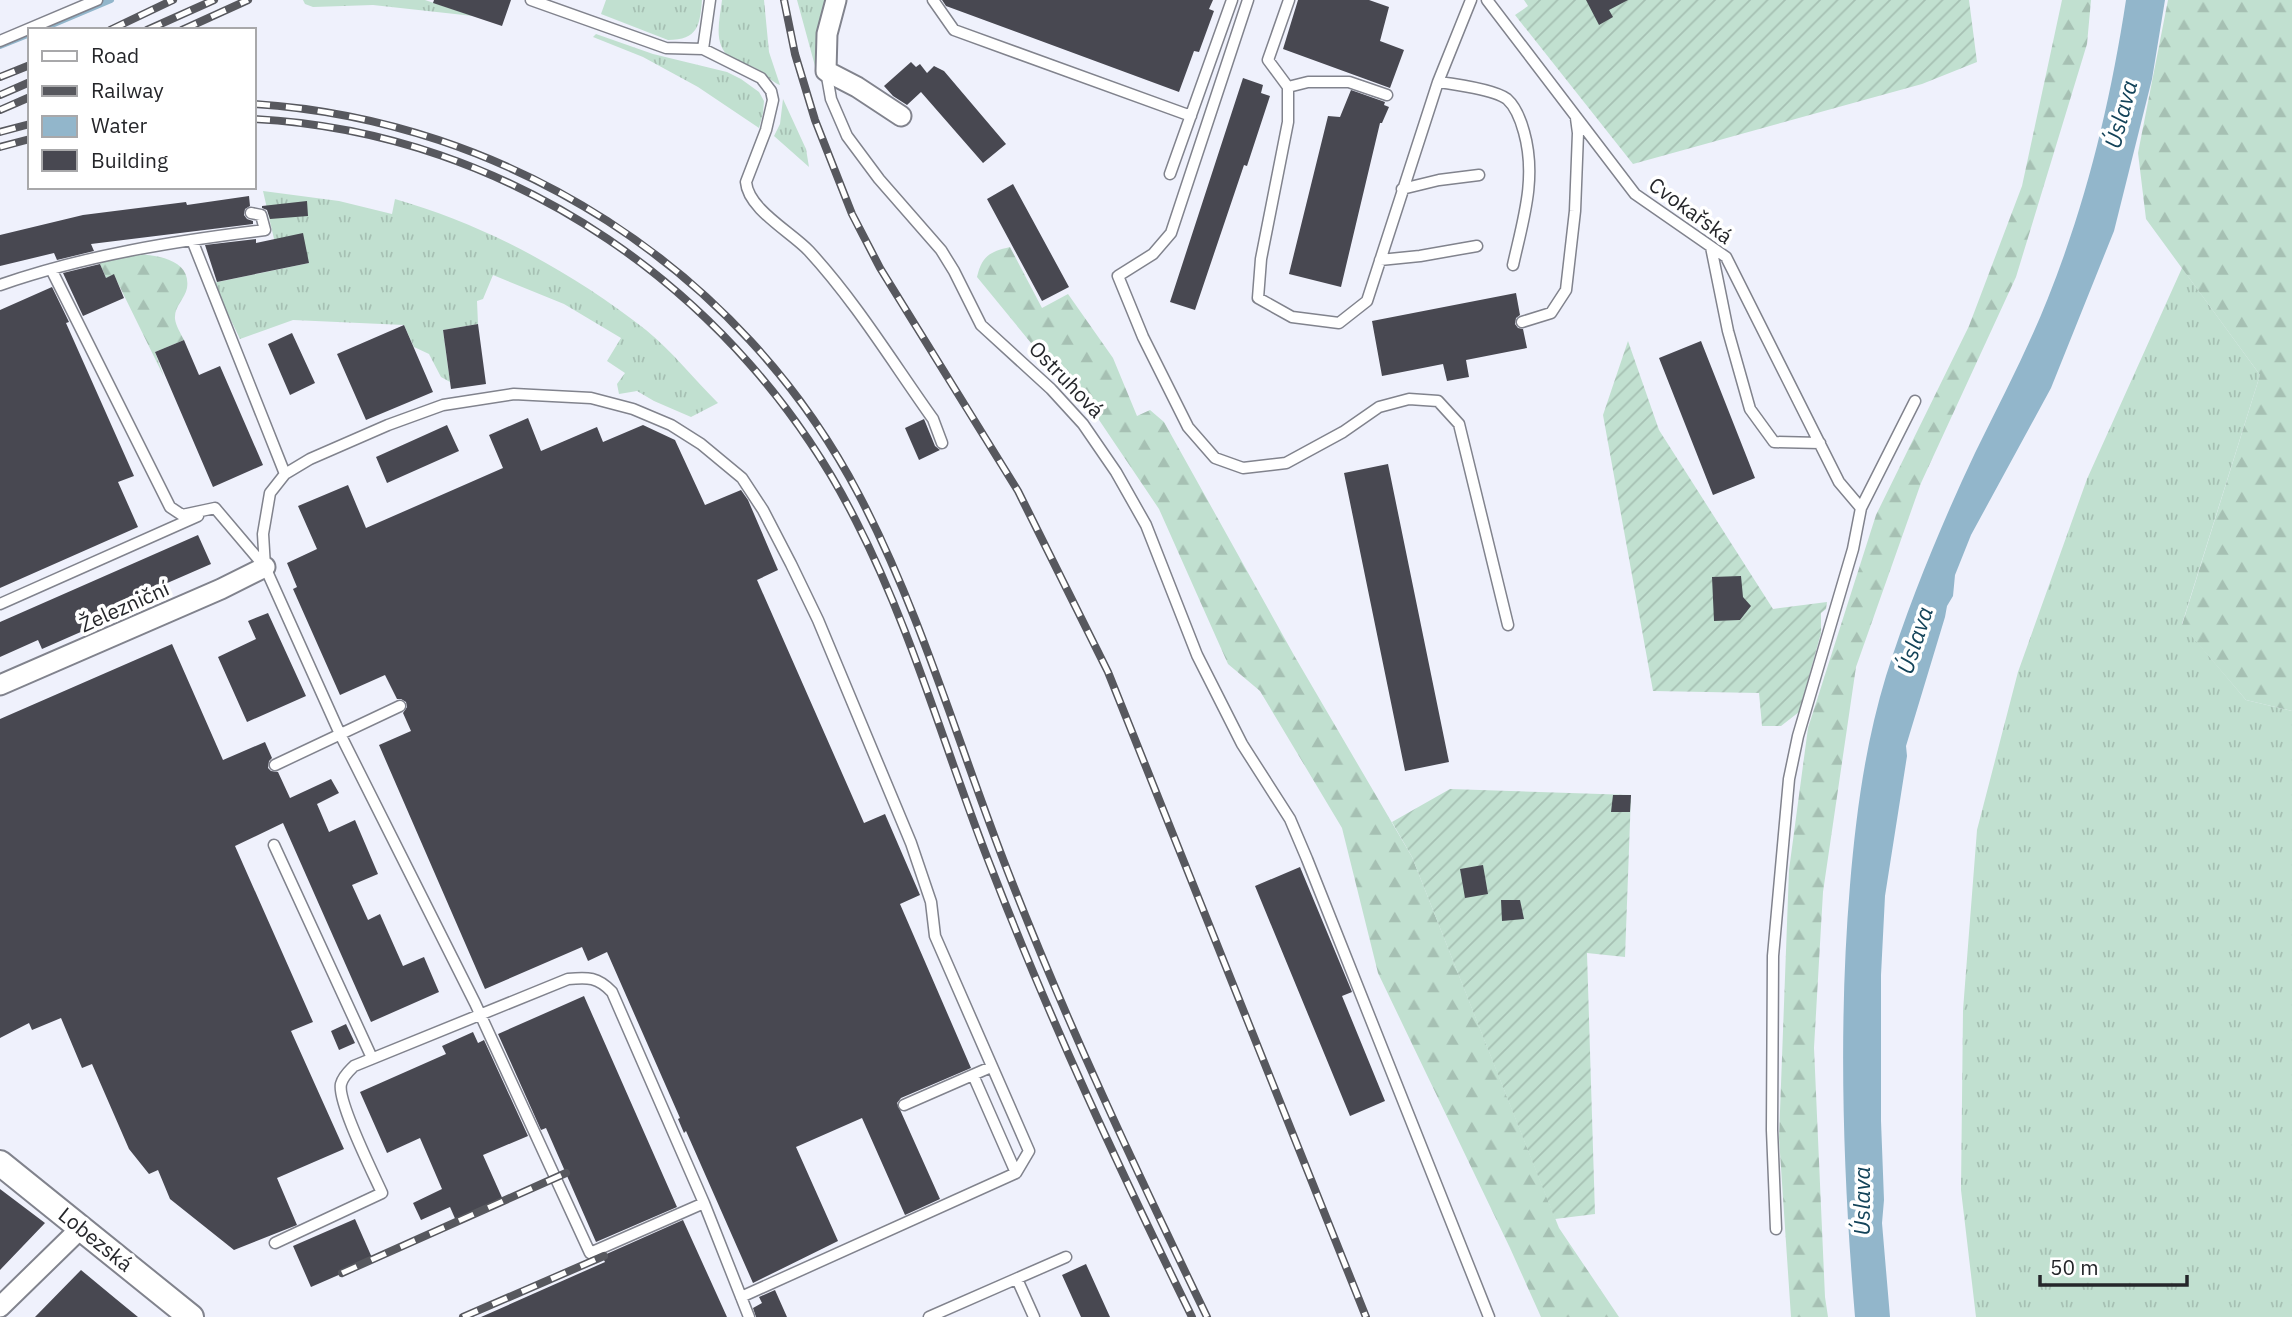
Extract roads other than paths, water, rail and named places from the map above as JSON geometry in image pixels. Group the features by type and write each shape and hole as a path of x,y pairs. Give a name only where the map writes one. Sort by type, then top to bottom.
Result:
{"street":[{"name":"Ostruhová","path":"826,71 827,34 836,0"},
{"path":"826,71 857,87 901,116"},
{"name":"Železniční","path":"0,685 221,589 265,567"},
{"name":"Lobezská","path":"0,1163 191,1317"},
{"path":"0,1307 82,1227"}],"lane":[{"path":"31,28 97,0"},
{"path":"531,0 666,48 703,49 761,78 771,91 771,114 746,182 747,191 761,208 809,251 827,273 933,419 942,443"},
{"path":"703,49 710,0"},
{"path":"933,0 954,30 1191,116"},
{"path":"1170,174 1232,0"},
{"path":"1248,0 1171,233 1153,254 1118,276 1138,325 1188,427 1215,458 1243,468 1286,463 1343,432 1379,407 1409,399 1438,401 1459,424 1508,625"},
{"path":"1289,0 1268,60 1287,87 1287,122 1262,260 1258,298 1292,317 1339,323 1367,301 1438,82 1471,0"},
{"name":"Cvokařská","path":"1487,0 1635,194 1726,257 1839,482 1861,508"},
{"path":"0,41 28,29"},
{"name":"Ostruhová","path":"826,71 831,99 847,136 879,179 941,250 981,325 1051,389 1083,424 1116,472 1146,525 1197,655 1242,744 1290,819 1489,1317"},
{"path":"1287,87 1308,82 1349,82 1387,95"},
{"path":"1438,82 1469,87 1506,99 1520,117 1530,152 1530,188 1513,265"},
{"path":"1522,322 1551,313 1566,290 1575,211 1578,133 1576,117"},
{"path":"1402,189 1439,180 1479,176"},
{"path":"0,285 113,253 265,230 261,215 251,213"},
{"path":"192,240 285,474"},
{"path":"1380,260 1477,246"},
{"path":"1711,247 1728,331 1750,409 1774,442 1820,443"},
{"path":"51,269 170,507 182,515 215,508"},
{"path":"265,567 263,534 270,493 285,474 310,459 388,425 443,405 514,394 591,398 633,409 671,425 701,444 742,478 763,510 817,620 911,843 931,902 935,936 1029,1151 1016,1173 741,1297"},
{"path":"1776,1229 1772,1130 1773,956 1789,779 1798,736 1853,549 1861,508 1915,401"},
{"path":"215,508 265,567 340,734 480,1014 590,1253 704,1203"},
{"path":"0,604 215,508"},
{"path":"275,765 400,706"},
{"path":"274,845 372,1058"},
{"path":"275,1243 382,1193 344,1105 340,1085 354,1066 568,979 587,977 602,981 612,992 704,1203 749,1317"},
{"path":"904,1105 991,1067"},
{"path":"973,1075 1016,1173"},
{"path":"929,1317 1066,1258"},
{"path":"1017,1279 1034,1317"}],"water":[{"name":"Úslava","path":"2126,0 2165,0 2152,79 2114,231 2051,388 1971,535 1955,575 1953,596 1947,606 1906,746 1907,756 1885,896 1881,975 1882,1223 1890,1317 1855,1317 1843,1101 1844,993 1852,858 1867,754 1886,676 1927,563 1962,480 2031,337 2062,261 2096,151 2113,77"}],"waterway":[{"path":"45,28 111,0"},
{"path":"0,46 28,35"}],"railway":[{"path":"114,28 173,0"},
{"path":"151,28 214,0"},
{"path":"186,28 248,0"},
{"path":"784,0 795,54 815,120 852,214 880,268 1018,491 1108,672 1366,1317"},
{"path":"0,77 28,66"},
{"path":"0,95 28,83"},
{"path":"0,110 28,98"},
{"path":"256,104 348,116 439,140 525,175 607,221 682,276 750,341 810,414 859,495 902,586 990,825 1054,985 1128,1152 1207,1317"},
{"path":"256,119 349,131 440,155 527,192 608,239 683,297 750,364 808,439 856,521 876,563 912,650 975,826 1038,984 1192,1317"},
{"path":"0,132 28,125"},
{"path":"0,147 28,140"},
{"path":"342,1273 566,1173"},
{"path":"463,1317 604,1256"}]}
